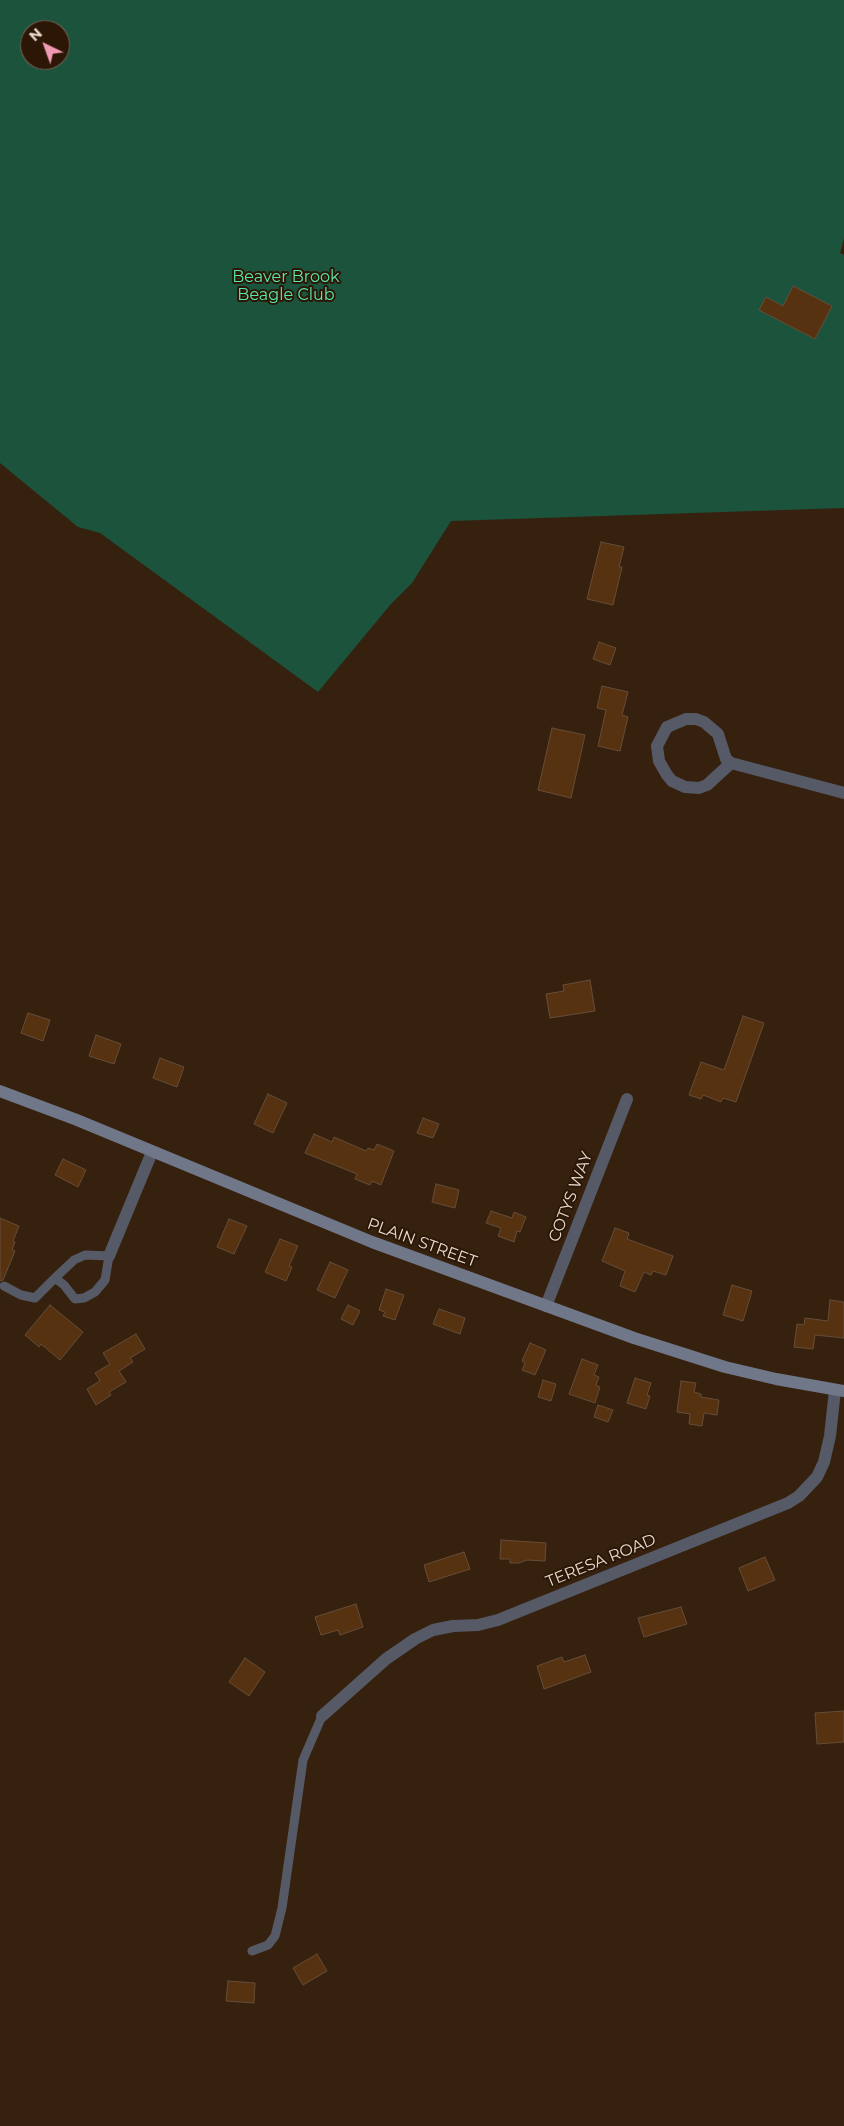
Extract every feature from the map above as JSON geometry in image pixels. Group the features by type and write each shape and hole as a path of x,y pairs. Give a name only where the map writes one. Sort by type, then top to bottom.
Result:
{"main road":[{"name":"PLAIN STREET","path":"0,1091 364,1239 634,1338 702,1360 776,1379 840,1391"}],"street":[{"path":"731,763 707,785 699,788 685,787 667,775 660,761 657,746 667,727 686,719 696,719 704,722 718,734 726,758 731,763 844,793"},
{"name":"COTYS WAY","path":"546,1306 627,1099"},
{"path":"109,1256 152,1152"},
{"name":"TERESA ROAD","path":"322,1716 386,1659 414,1639 433,1630 453,1626 478,1625 498,1620 788,1503 799,1496 817,1477 824,1462 840,1391"}],"lane":[{"path":"4,1286 20,1295 35,1298 55,1278 74,1260 84,1255 109,1256 105,1280 94,1292 84,1298 75,1299 64,1285 55,1278"},
{"path":"252,1951 268,1945 275,1936 282,1908 303,1760 322,1716"}],"green space":[{"name":"Beaver Brook Beagle Club","path":"0,0 844,0 844,238 840,253 844,255 844,508 451,521 412,583 391,604 318,692 100,533 78,527 0,463"}],"building":[{"path":"793,286 832,306 815,339 759,310 766,297 783,306"},
{"path":"601,542 624,547 619,567 622,567 613,605 587,599"},
{"path":"599,642 616,648 610,665 593,659"},
{"path":"602,686 628,692 622,715 628,717 620,751 598,746 606,710 597,708"},
{"path":"552,728 585,735 571,798 538,790"},
{"path":"590,980 595,1011 550,1018 546,994 564,991 563,985"},
{"path":"28,1013 50,1020 43,1041 21,1033"},
{"path":"743,1016 764,1023 736,1102 723,1098 721,1102 703,1095 701,1099 689,1095 701,1062 724,1070"},
{"path":"96,1035 121,1044 114,1064 89,1056"},
{"path":"160,1058 184,1067 177,1087 153,1078"},
{"path":"268,1094 287,1103 273,1133 254,1124"},
{"path":"423,1118 439,1124 433,1138 417,1133"},
{"path":"314,1134 332,1142 334,1137 366,1151 368,1148 374,1150 377,1144 394,1151 381,1185 372,1181 370,1185 355,1179 357,1174 305,1153"},
{"path":"63,1159 86,1170 78,1187 55,1175"},
{"path":"436,1184 459,1190 455,1208 432,1202"},
{"path":"491,1211 512,1218 514,1212 526,1217 520,1232 517,1231 514,1242 498,1236 501,1228 486,1223"},
{"path":"0,1218 19,1226 13,1241 15,1242 12,1250 15,1251 3,1280 0,1281"},
{"path":"229,1219 247,1226 234,1254 217,1247"},
{"path":"615,1228 629,1233 627,1239 673,1256 666,1275 653,1271 651,1275 644,1272 635,1292 620,1286 625,1271 602,1261"},
{"path":"280,1239 298,1246 289,1266 292,1267 286,1281 265,1272"},
{"path":"330,1262 348,1270 335,1298 317,1290"},
{"path":"732,1285 752,1291 743,1321 723,1315"},
{"path":"386,1289 404,1295 395,1320 383,1316 385,1312 379,1310"},
{"path":"830,1300 844,1302 844,1338 815,1335 813,1349 794,1347 797,1324 804,1325 805,1318 828,1321"},
{"path":"50,1305 83,1332 60,1360 41,1344 39,1347 25,1335"},
{"path":"348,1305 360,1311 353,1325 341,1319"},
{"path":"439,1309 465,1318 460,1334 433,1324"},
{"path":"136,1334 145,1349 130,1358 133,1362 119,1371 126,1382 109,1392 111,1395 96,1405 87,1389 100,1381 95,1373 110,1364 103,1353"},
{"path":"530,1343 546,1350 535,1375 522,1370 525,1363 522,1361"},
{"path":"582,1359 598,1365 594,1375 599,1377 596,1385 600,1387 595,1403 569,1394"},
{"path":"635,1378 651,1383 647,1395 650,1396 646,1409 627,1403"},
{"path":"543,1380 556,1384 551,1401 538,1397"},
{"path":"681,1381 696,1383 694,1392 701,1394 701,1397 719,1400 717,1415 704,1413 702,1426 689,1424 690,1414 677,1412"},
{"path":"598,1405 613,1410 608,1422 594,1417"},
{"path":"501,1540 546,1543 545,1561 527,1560 519,1563 510,1563 510,1559 500,1559"},
{"path":"464,1552 470,1569 429,1582 424,1565"},
{"path":"765,1557 775,1580 748,1591 739,1568"},
{"path":"356,1604 363,1627 340,1635 338,1630 321,1635 315,1617"},
{"path":"681,1607 687,1624 644,1637 638,1618"},
{"path":"585,1655 591,1672 544,1689 537,1666 562,1657 564,1662"},
{"path":"245,1658 265,1672 249,1696 229,1682"},
{"path":"844,1711 844,1742 817,1744 815,1713"},
{"path":"317,1954 327,1971 303,1985 293,1968"},
{"path":"228,1981 255,1983 254,2003 226,2001"}]}
